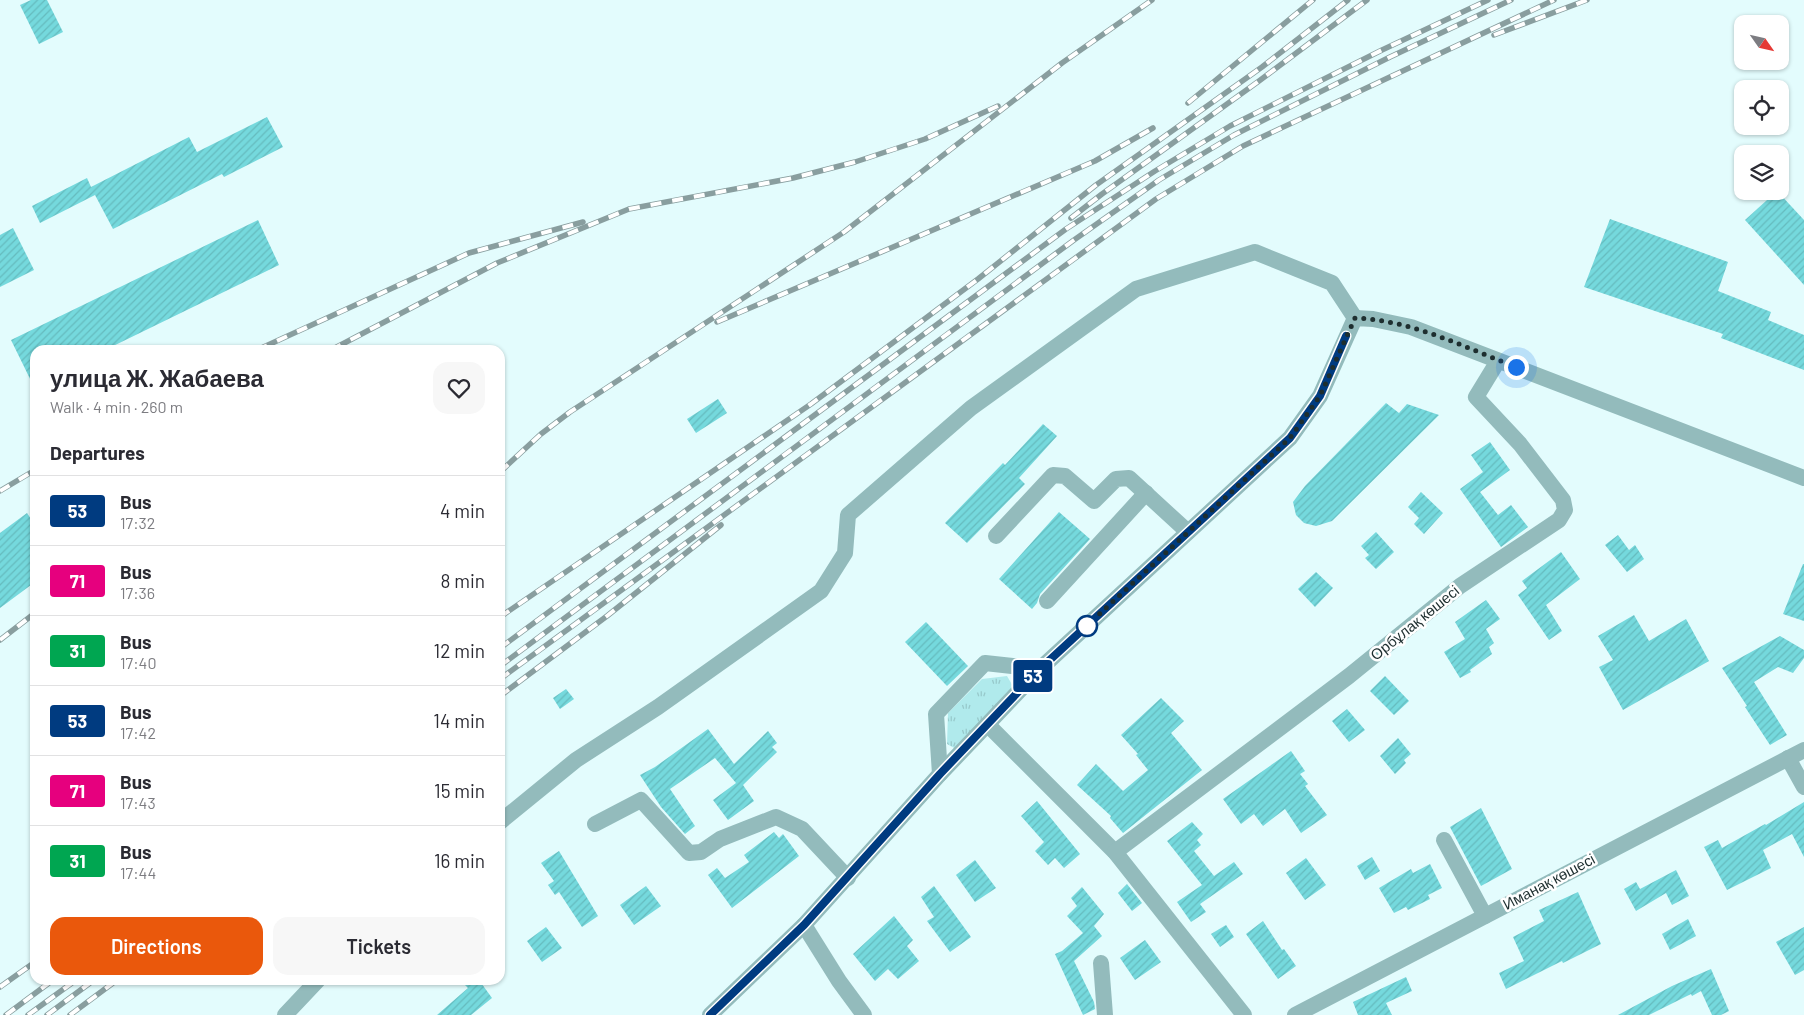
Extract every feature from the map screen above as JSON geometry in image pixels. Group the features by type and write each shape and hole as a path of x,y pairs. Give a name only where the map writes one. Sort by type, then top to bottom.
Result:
{"street":[{"path":"505,818 576,760 658,707 821,591 845,553 848,515 971,408 1136,289 1255,252 1332,283 1355,318"},
{"path":"710,1015 804,925 940,774 1040,669 1290,438 1320,396 1355,318"},
{"path":"1355,318 1373,319 1411,326 1804,478"},
{"name":"Орбұлақ көшесі","path":"1115,852 1349,676 1460,586 1559,520 1565,510 1563,500 1520,444 1476,397 1498,360"},
{"path":"996,536 1053,475 1065,476 1094,501 1116,478 1129,478 1188,532"},
{"path":"1046,601 1146,493"},
{"path":"940,774 936,714 985,663 1040,669"},
{"path":"988,725 1115,852 1244,1015"},
{"name":"Иманақ көшесі","path":"1295,1015 1804,750"},
{"path":"1788,758 1804,787"},
{"path":"595,824 641,800 689,853 701,852 720,839 776,817 802,829 848,878"},
{"path":"1444,840 1485,916"},
{"path":"804,925 839,981 864,1015"},
{"path":"1101,964 1106,1015"},
{"path":"285,1015 313,985"}],"green space":[{"path":"1007,676 1014,688 956,749 947,744 948,713 982,679"}],"building":[{"path":"31,0 47,0 63,32 39,44 20,5"},
{"path":"267,117 283,147 224,177 222,174 113,229 95,195 40,223 32,206 87,178 91,187 189,137 197,152"},
{"path":"1767,200 1785,200 1804,220 1804,285 1745,220"},
{"path":"1610,219 1728,262 1718,291 1771,312 1768,320 1804,335 1804,370 1721,338 1723,334 1584,287"},
{"path":"258,220 279,265 115,345 30,345 30,379 11,340"},
{"path":"13,228 34,270 0,287 0,235"},
{"path":"718,399 727,413 696,433 687,419"},
{"path":"1386,403 1399,413 1407,404 1439,415 1332,521 1316,526 1304,523 1296,515 1293,502 1305,486"},
{"path":"1043,424 1057,436 1019,478 1025,484 967,543 945,523 1003,463 1005,465"},
{"path":"1490,442 1510,470 1480,492 1498,515 1511,505 1528,527 1501,547 1460,489 1483,472 1471,455"},
{"path":"1421,492 1443,513 1424,534 1414,524 1419,518 1408,507"},
{"path":"1059,512 1090,539 1040,594 1037,603 1032,609 999,579"},
{"path":"27,513 30,518 30,586 0,608 0,533"},
{"path":"1376,532 1394,552 1376,569 1365,558 1369,555 1361,546"},
{"path":"1618,535 1629,550 1635,545 1644,559 1627,572 1605,545"},
{"path":"1561,552 1580,579 1546,605 1562,631 1549,640 1518,595 1527,588 1522,581"},
{"path":"1804,564 1804,621 1783,614"},
{"path":"1316,572 1333,588 1315,607 1298,589"},
{"path":"1486,600 1500,619 1486,629 1494,643 1489,647 1492,654 1470,670 1471,672 1460,678 1444,652 1465,639 1455,622"},
{"path":"1634,615 1649,641 1686,619 1709,661 1623,710 1599,667 1613,660 1598,636"},
{"path":"926,622 968,666 947,686 905,642"},
{"path":"1780,636 1804,650 1804,658 1793,673 1778,667 1754,682 1787,735 1770,745 1722,668"},
{"path":"1385,676 1409,701 1394,715 1370,691"},
{"path":"566,689 574,699 560,709 553,698"},
{"path":"1161,698 1184,721 1171,733 1202,770 1123,833 1110,818 1111,816 1077,785 1096,764 1123,791 1148,770 1136,755 1138,754 1121,735"},
{"path":"1347,709 1365,730 1349,742 1332,721"},
{"path":"708,729 734,764 768,731 777,743 772,747 777,752 743,785 754,801 728,820 713,800 736,783 715,758 670,789 695,826 685,834 661,807 640,775 655,767"},
{"path":"1398,738 1411,754 1404,760 1406,763 1395,774 1380,756"},
{"path":"1291,751 1305,771 1300,774 1308,784 1305,786 1327,815 1301,833 1285,809 1263,826 1254,814 1241,824 1223,799"},
{"path":"1037,801 1080,854 1064,868 1055,858 1048,865 1035,851 1044,842 1021,816"},
{"path":"1804,802 1804,857 1792,834 1763,850 1771,868 1727,890 1704,847 1718,840 1722,848"},
{"path":"1481,808 1512,869 1481,886 1450,827"},
{"path":"1192,822 1203,834 1197,840 1201,845 1194,851 1214,876 1234,862 1243,874 1200,904 1206,912 1191,922 1177,902 1202,885 1167,841"},
{"path":"774,832 779,838 783,834 799,856 732,908 708,875 717,868 725,878 749,862 744,855"},
{"path":"559,851 598,916 582,927 559,892 555,895 548,885 554,881 541,863"},
{"path":"1372,857 1380,871 1365,880 1357,866"},
{"path":"1306,858 1326,885 1305,900 1286,873"},
{"path":"975,860 996,888 975,902 956,875"},
{"path":"1430,864 1442,888 1428,895 1430,899 1408,910 1406,907 1394,913 1379,888 1411,869 1413,873"},
{"path":"1676,870 1689,896 1672,905 1666,893 1636,911 1624,889 1636,882 1640,889"},
{"path":"1127,884 1142,903 1132,911 1118,893"},
{"path":"646,886 661,906 634,925 620,905"},
{"path":"934,886 971,937 950,952 927,921 934,917 921,897"},
{"path":"1082,887 1104,914 1094,926 1102,936 1074,961 1094,1002 1095,1009 1083,1015 1055,954 1062,951 1083,933 1067,916 1077,906 1071,898"},
{"path":"1578,892 1601,944 1506,989 1499,973 1524,961 1513,937 1544,921 1539,910"},
{"path":"894,916 913,940 907,946 919,961 898,979 888,969 875,981 853,954"},
{"path":"1688,919 1696,936 1670,950 1662,934"},
{"path":"1263,921 1282,950 1284,949 1296,966 1278,979 1246,934"},
{"path":"1226,925 1234,937 1220,947 1211,934"},
{"path":"546,927 562,948 542,962 527,941"},
{"path":"1804,927 1804,970 1795,975 1776,942"},
{"path":"1145,940 1161,962 1135,980 1120,958"},
{"path":"1711,969 1729,1011 1721,1015 1712,1015 1701,991 1649,1015 1618,1015 1672,986"},
{"path":"1406,977 1412,991 1386,1003 1392,1015 1358,1015 1353,1002"},
{"path":"465,985 483,985 492,998 471,1015 437,1015 468,988"}],"railway":[{"path":"505,467 541,434 570,412 844,232 1062,63 1152,0"},
{"path":"1188,103 1313,0"},
{"path":"505,614 811,404 978,279 1096,185 1262,67 1348,0"},
{"path":"1071,218 1367,0"},
{"path":"505,644 1066,229 1155,171 1230,126 1382,50 1488,0"},
{"path":"505,662 1074,240 1159,180 1234,135 1390,57 1511,0"},
{"path":"505,675 1156,199 1243,146 1554,0"},
{"path":"1494,35 1587,0"},
{"path":"341,345 497,263 629,209 793,178 855,162 925,139 998,106"},
{"path":"717,322 1095,161 1153,128"},
{"path":"268,345 469,253 583,222"},
{"path":"0,491 30,473"},
{"path":"505,692 607,616 721,525"},
{"path":"0,640 30,617"},
{"path":"0,987 30,966"},
{"path":"6,1015 46,985"},
{"path":"28,1015 69,985"},
{"path":"47,1015 87,985"},
{"path":"70,1015 110,985"}],"bus line":[{"name":"53","path":"710,1015 804,925 940,774 1040,669 1290,438 1320,396 1346,336"}],"route":[{"path":"1087,626 1080,632 1290,438 1320,396 1355,318 1373,319 1411,326 1516,367"}]}
